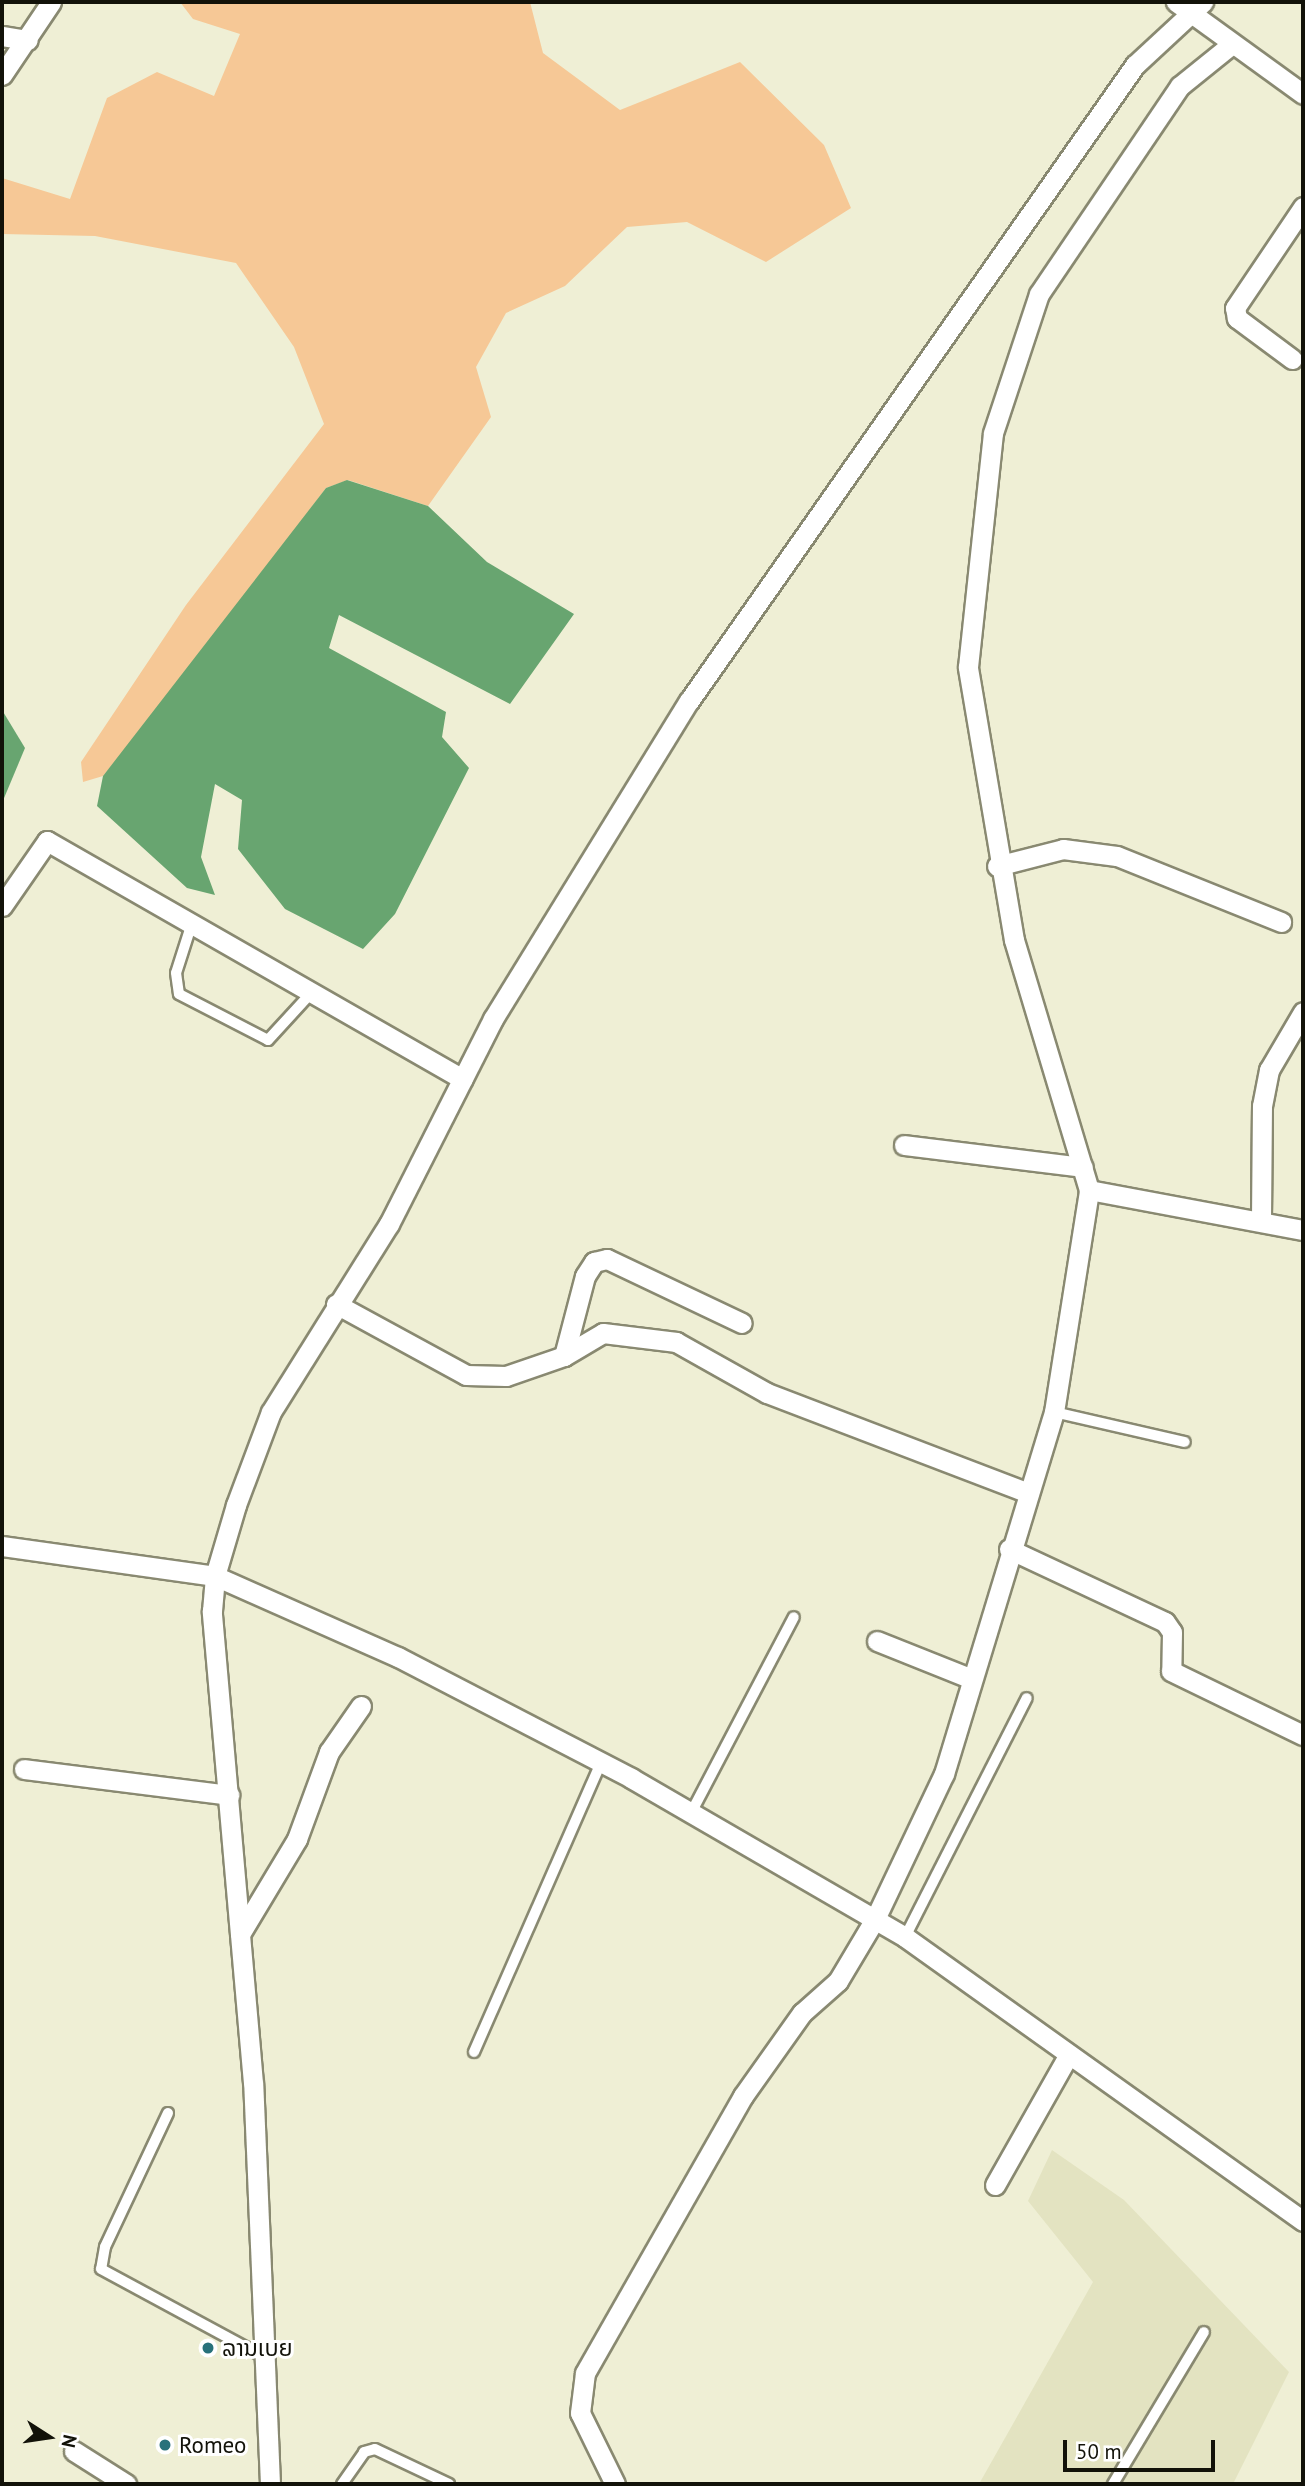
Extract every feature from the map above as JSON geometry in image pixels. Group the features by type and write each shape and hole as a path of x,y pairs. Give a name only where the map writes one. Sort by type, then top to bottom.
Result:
{"street":[{"path":"2,75 51,2"},
{"path":"270,2484 262,2356 253,2083 229,1795 215,1576 271,1412 336,1304 389,1224 463,1079 689,701 1135,65 1189,5 1232,44 1303,94"},
{"path":"2,36 28,40"},
{"path":"615,2484 580,2413 585,2373 736,2108 802,2013 838,1981 875,1919 944,1774 1009,1549 1054,1412 1088,1190 997,866 968,667 993,433 1039,295 1181,86 1232,44"},
{"path":"1292,359 1237,318 1235,308 1303,206"},
{"path":"2,906 47,841 192,921 463,1079"},
{"path":"997,866 1063,849 1116,856 1281,922"},
{"path":"1261,1219 1262,1105 1269,1070 1303,1012"},
{"path":"904,1145 1083,1167"},
{"path":"1088,1190 1261,1219 1303,1230"},
{"path":"564,1356 585,1276 594,1262 607,1259 742,1323"},
{"path":"336,1304 466,1375 506,1376 564,1356 603,1333 676,1342 767,1394 1028,1493"},
{"path":"2,1546 215,1576 398,1657 601,1763 905,1937 1303,2221"},
{"path":"1009,1549 1165,1622 1172,1632 1171,1671 1303,1735"},
{"path":"877,1641 972,1679"},
{"path":"240,1934 297,1839 329,1752 360,1706"},
{"path":"24,1769 229,1795"},
{"path":"995,2186 1069,2054"},
{"path":"74,2451 127,2484"}],"lane":[{"path":"192,921 176,973 179,994 268,1040 313,992"},
{"path":"1054,1412 1185,1443"},
{"path":"691,1813 794,1617"},
{"path":"905,1937 1027,1698"},
{"path":"474,2052 601,1763"},
{"path":"168,2113 105,2247 101,2269 262,2356"},
{"path":"1113,2484 1204,2332"},
{"path":"342,2484 364,2452 375,2449 449,2484"}],"shaded area":[{"path":"180,2 530,2 543,53 620,110 740,62 824,145 851,208 766,262 687,222 627,227 565,286 506,313 476,367 491,417 428,506 348,480 326,488 176,689 103,776 83,782 81,762 186,605 324,424 294,347 236,263 95,236 2,234 2,178 70,199 107,98 157,72 214,96 240,34 193,19"},
{"path":"347,480 428,506 487,562 574,614 510,704 339,615 329,648 446,712 442,737 469,768 395,914 363,949 285,909 238,849 242,800 215,784 201,857 215,895 187,888 97,806 103,776 326,488"},
{"path":"2,710 25,748 2,803"},
{"path":"1052,2150 1124,2200 1289,2372 1233,2484 979,2484 1093,2282 1028,2201"}],"place":[{"name":"ລານເບຍ","path":"208,2348"},
{"name":"Romeo","path":"165,2445"}]}
